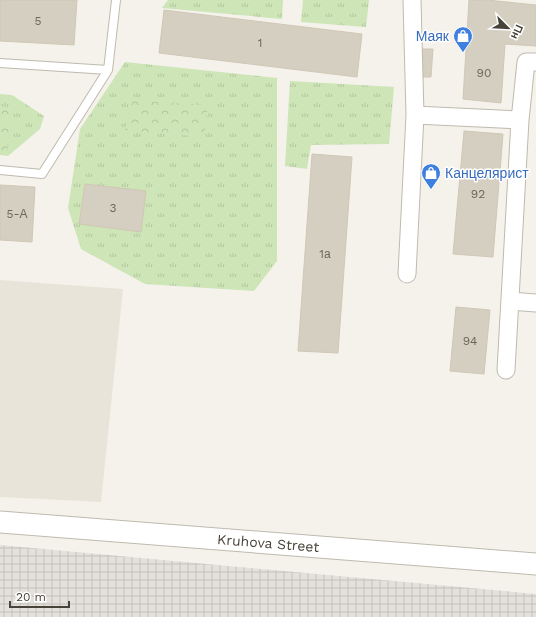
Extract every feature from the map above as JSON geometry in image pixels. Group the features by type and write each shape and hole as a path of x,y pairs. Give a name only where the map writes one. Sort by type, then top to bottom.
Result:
{"street":[{"path":"407,274 415,115 412,0"},
{"path":"506,370 520,120 526,62 536,62"},
{"path":"415,115 520,120"},
{"path":"510,301 536,303"},
{"name":"Kruhova Street","path":"0,522 536,564"}],"lane":[{"path":"0,170 42,174 108,70 116,0"},
{"path":"0,63 108,70"}],"shaded area":[{"path":"0,280 123,289 101,502 0,497"},
{"path":"0,545 536,594 536,617 0,617"}],"green space":[{"path":"168,0 283,0 282,19 162,8"},
{"path":"303,0 369,0 366,27 301,22"},
{"path":"125,62 277,78 277,261 254,291 145,284 81,249 68,208 80,129"},
{"path":"290,81 394,87 389,144 311,145 307,169 285,166"},
{"path":"0,94 12,95 44,116 40,129 8,156 0,155"},
{"path":"131,100 208,105 204,137 125,130"},
{"path":"0,106 11,107 7,153 0,153"}],"building":[{"path":"0,0 77,0 74,45 0,41"},
{"path":"469,0 487,0 536,5 536,46 505,44 501,103 463,99"},
{"path":"164,10 362,34 357,77 159,53"},
{"path":"420,49 433,49 431,77 419,77"},
{"path":"464,131 503,134 493,257 453,254"},
{"path":"312,154 352,157 338,353 298,351"},
{"path":"85,184 146,191 141,232 79,224"},
{"path":"0,185 35,187 32,242 0,240"},
{"path":"456,307 490,310 484,374 450,371"}],"place":[{"name":"Маяк","path":"463,53"},
{"name":"Канцелярист","path":"431,190"}]}
